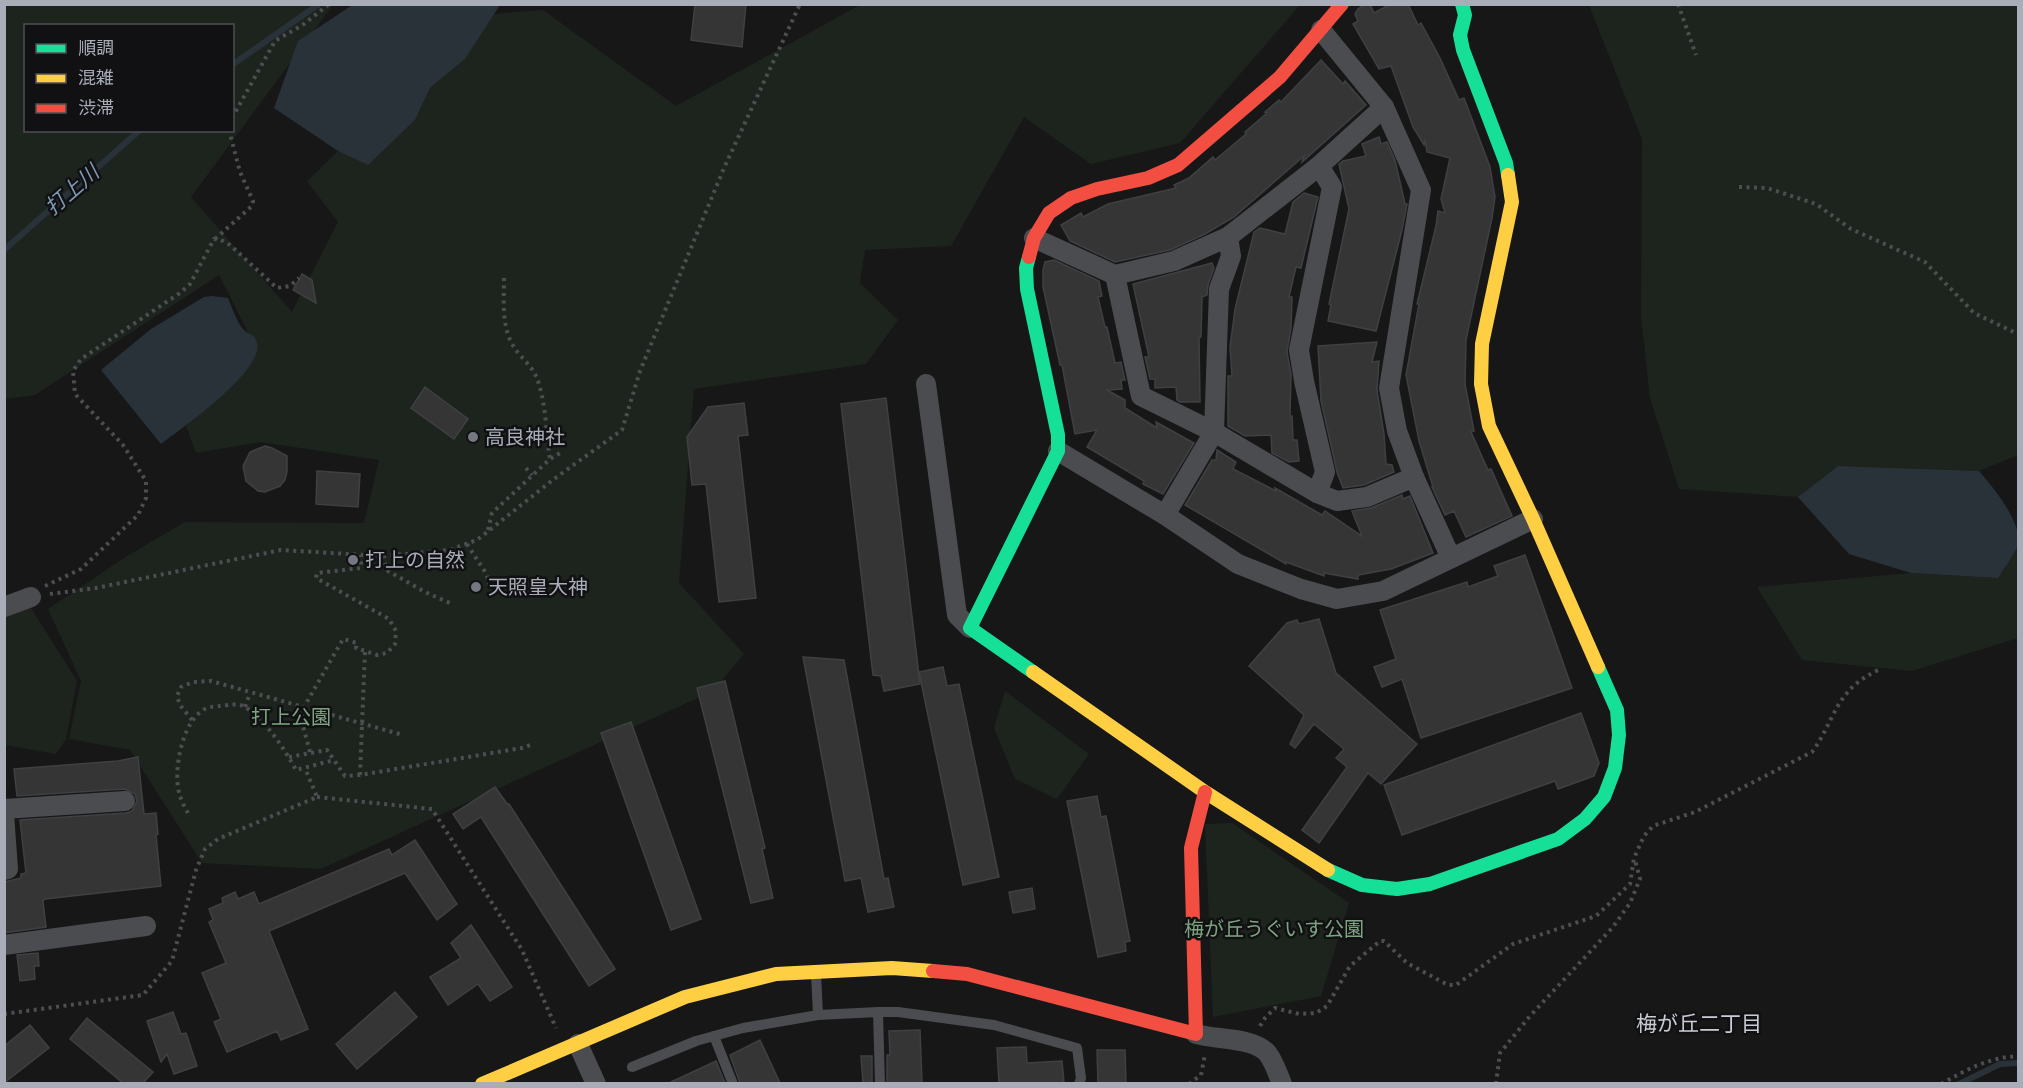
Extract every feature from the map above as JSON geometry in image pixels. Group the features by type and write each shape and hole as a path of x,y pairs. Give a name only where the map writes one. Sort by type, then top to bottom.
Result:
{"street":[{"path":"970,628 1058,451 1058,435 1027,290 1026,268 1034,238 1049,213 1071,198 1097,189 1148,178 1178,165 1280,77 1342,4"},
{"path":"926,384 957,615 970,628 1205,792 1336,874 1362,885 1397,889 1430,884 1558,839 1585,819 1604,797 1615,768 1619,735 1617,710 1533,519 1489,426 1481,384 1482,344 1503,256 1512,202 1506,163 1462,50 1460,35 1465,15 1462,4"},
{"path":"1321,30 1384,107 1421,190 1389,388 1397,431 1414,477 1451,558"},
{"path":"1034,238 1115,276 1174,261 1228,237 1319,166 1384,107"},
{"path":"1317,493 1325,472 1299,350 1332,187 1319,166"},
{"path":"1165,515 1214,432 1219,289 1231,256 1228,237"},
{"path":"1115,276 1142,396 1214,432 1317,493 1337,501 1367,497 1414,477"},
{"path":"1058,451 1165,515 1239,564 1301,589 1337,599 1383,591 1533,519"},
{"path":"4,606 31,597"},
{"path":"1203,1036 1191,848 1205,792"},
{"path":"4,809 125,801"},
{"path":"4,814 8,869 4,870"},
{"path":"4,945 146,926"},
{"path":"482,1083 685,997 776,974 891,968 967,974 1203,1036 1250,1042 1267,1053 1282,1083"},
{"path":"578,1044 596,1083"}],"lane":[{"path":"816,972 818,1015"},
{"path":"878,1012 880,1083"},
{"path":"632,1067 696,1041 743,1028 818,1015 898,1012 994,1025 1077,1048 1081,1078 1079,1083"},
{"path":"714,1036 733,1083"}],"path":[{"path":"234,114 275,41 304,24 328,4"},
{"path":"31,597 96,588 281,550 382,556 449,550 477,540 554,479 622,430 640,371 715,189 800,4"},
{"path":"1678,4 1696,55"},
{"path":"31,597 42,587 81,569 138,515 146,498 146,481 128,452 75,394 73,371 81,358 180,293 190,284 214,239 252,206 253,201 240,172 230,132"},
{"path":"1739,186 1767,188 1816,204 1851,229 1925,262 1974,312 2019,334"},
{"path":"214,239 230,245 277,288 290,286 299,278"},
{"path":"504,278 504,314 507,334 514,348 536,376 550,459"},
{"path":"487,532 492,513 550,459 562,452"},
{"path":"526,468 532,475"},
{"path":"468,544 487,575 490,589"},
{"path":"310,752 302,727 304,707 343,639 357,643 356,648 377,656 387,653 395,644 396,631 389,619 316,579 317,573 361,568 361,555"},
{"path":"382,556 388,571 452,604"},
{"path":"360,776 365,651"},
{"path":"1250,1042 1265,1018 1275,1008 1299,1014 1316,1013 1327,1006 1350,966 1380,941 1384,941 1407,963 1448,985 1456,985 1513,944 1596,916 1630,884 1634,858 1644,836 1653,826 1695,812 1812,752 1821,740 1845,694 1862,678 1878,670"},
{"path":"192,721 180,705 177,696 181,687 193,682 211,681 403,735"},
{"path":"245,707 250,693"},
{"path":"188,813 179,795 177,780 179,756 184,734 192,721 206,708 240,705 254,712 289,757 296,770 334,760"},
{"path":"289,757 327,750 345,776 360,776 522,748 532,744"},
{"path":"306,768 317,797"},
{"path":"4,1014 143,995 172,961 196,870 205,849 218,839 317,797 432,809 522,950 557,1030"},
{"path":"1496,1083 1500,1053 1530,1016 1613,927 1630,903 1640,879 1634,858"},
{"path":"1189,1083 1201,1075 1203,1036"},
{"path":"1941,1083 1972,1067 1997,1058 2019,1056"}],"green space":[{"name":"打上公園","path":"4,5 333,5 191,197 292,312 338,222 307,181 338,151 368,164 415,120 430,88 465,59 494,14 543,10 676,106 860,5 1300,5 1180,143 1091,164 1024,117 951,246 865,250 860,283 898,320 866,364 694,389 679,583 744,654 713,691 321,869 202,863 130,750 69,739 81,681 48,609 127,556 185,522 364,523 379,460 261,442 196,453 186,426 257,350 219,275 35,395 5,399"},
{"path":"1589,5 2018,5 2018,455 1979,471 1838,466 1798,497 1679,489 1650,398 1641,316 1642,139"},
{"path":"2018,544 2018,638 1912,671 1802,660 1757,587 1911,573 1997,578"},
{"path":"31,608 77,681 66,739 56,754 5,745 4,618 17,611"},
{"path":"1005,691 1089,754 1057,799 1015,779 994,728"},
{"name":"梅が丘うぐいす公園","path":"1232,823 1349,903 1321,996 1213,1017 1205,824"}],"shaded area":[{"path":"354,4 500,5 465,59 430,88 415,120 368,165 338,151 274,108 298,41"},
{"path":"204,297 228,298 240,324 256,340 256,355 248,368 220,398 161,444 101,370 151,329"},
{"path":"1838,466 1979,471 2011,516 2016,526 2018,545 1998,578 1911,573 1849,554 1798,497"}],"building":[{"path":"695,4 746,4 742,47 691,40"},
{"path":"1365,4 1370,4 1374,13 1391,4 1408,4 1418,25 1421,23 1440,58 1459,100 1464,98 1490,167 1495,197 1466,340 1465,384 1474,431 1471,432 1512,516 1466,537 1454,511 1445,515 1432,487 1419,441 1406,375 1419,304 1417,304 1438,211 1445,213 1441,199 1450,158 1427,152 1425,140 1424,145 1413,127 1391,66 1379,69 1353,24 1358,21 1355,14 1358,9"},
{"path":"1321,60 1343,84 1345,81 1366,105 1302,162 1304,156 1234,217 1205,234 1170,250 1115,262 1070,241 1061,225 1081,213 1083,217 1108,204 1176,188 1174,185 1189,178 1213,157 1215,160 1246,134 1245,132 1267,113 1265,112 1279,100 1281,102"},
{"path":"1379,137 1381,144 1387,142 1395,160 1405,204 1407,204 1376,331 1328,321 1331,305 1329,304 1349,209 1339,164 1366,156 1362,144"},
{"path":"1304,193 1318,197 1301,268 1296,267 1289,297 1292,297 1291,328 1287,352 1291,374 1290,416 1292,416 1293,440 1297,440 1299,461 1289,462 1272,453 1271,435 1245,436 1228,426 1228,376 1232,376 1230,347 1235,309 1254,232 1260,228 1285,234 1293,202"},
{"path":"1054,260 1099,281 1102,296 1098,297 1105,327 1107,327 1115,363 1121,362 1125,380 1121,380 1122,389 1107,390 1125,400 1125,408 1157,428 1156,422 1194,443 1163,494 1143,484 1144,481 1087,447 1097,430 1075,434 1062,365 1060,365 1043,287 1045,262"},
{"path":"1212,263 1214,268 1207,295 1202,297 1201,337 1199,337 1200,402 1180,402 1177,400 1176,387 1155,388 1155,379 1150,379 1145,357 1149,357 1133,284"},
{"path":"302,274 312,280 316,303 293,290"},
{"path":"1377,342 1372,362 1379,361 1377,390 1386,464 1392,465 1394,472 1364,485 1343,488 1337,472 1321,401 1318,346"},
{"path":"425,387 468,419 454,439 411,408"},
{"path":"886,398 920,684 884,691 881,676 873,675 841,404"},
{"path":"744,403 748,435 738,436 756,598 719,602 706,484 692,485 687,437 708,407"},
{"path":"265,446 287,456 287,472 280,486 265,492 258,491 246,481 243,466 250,452"},
{"path":"1217,450 1236,462 1233,469 1276,491 1275,488 1322,515 1325,511 1362,536 1352,511 1371,508 1402,495 1403,499 1410,496 1433,553 1391,569 1358,575 1358,579 1324,573 1324,576 1286,562 1286,564 1185,505 1212,460 1216,460"},
{"path":"317,471 360,474 358,507 316,504"},
{"path":"1525,555 1572,688 1421,738 1402,679 1382,687 1374,667 1396,659 1380,610 1467,582 1468,587 1498,576 1494,566"},
{"path":"1319,619 1336,673 1417,744 1381,784 1368,773 1319,843 1302,830 1347,767 1336,758 1344,749 1314,724 1295,748 1290,744 1304,715 1249,666 1287,623 1297,620 1299,624"},
{"path":"803,657 844,660 884,879 888,878 894,907 868,912 861,878 845,881"},
{"path":"943,667 947,686 959,684 999,877 963,885 919,672"},
{"path":"725,681 765,848 762,849 773,898 751,903 697,688"},
{"path":"1581,713 1599,763 1594,776 1558,789 1555,781 1402,835 1384,785"},
{"path":"631,722 701,919 671,930 601,733"},
{"path":"138,757 144,814 156,813 161,886 45,899 43,901 46,927 4,933 4,882 21,878 21,874 26,873 20,820 126,813 132,811 137,801 135,794 124,789 17,796 14,769 118,761"},
{"path":"495,787 509,804 615,969 589,986 481,817 463,829 453,814"},
{"path":"1097,796 1101,817 1106,816 1130,941 1125,942 1126,951 1098,957 1067,801"},
{"path":"415,840 457,904 437,920 405,873 269,931 308,1029 281,1040 277,1031 227,1052 214,1022 221,1019 202,973 226,963 209,922 213,920 209,909 223,903 222,898 235,892 238,899 254,892 259,904 389,849 392,855"},
{"path":"1032,888 1035,909 1013,913 1009,892"},
{"path":"471,925 512,987 490,1001 478,984 448,1005 430,977 461,958 451,943"},
{"path":"38,953 39,966 34,966 35,979 20,981 17,955"},
{"path":"395,992 417,1017 357,1069 336,1044"},
{"path":"173,1012 181,1034 186,1033 197,1066 174,1074 167,1054 161,1062 147,1021"},
{"path":"87,1018 153,1072 143,1083 123,1083 70,1039"},
{"path":"30,1025 49,1048 4,1083 4,1046"},
{"path":"920,1030 922,1083 887,1083 887,1055 890,1055 889,1031"},
{"path":"760,1040 780,1083 740,1083 730,1055"},
{"path":"1026,1047 1027,1063 1062,1061 1064,1083 999,1083 997,1048"},
{"path":"1097,1050 1125,1050 1126,1083 1098,1083"},
{"path":"861,1056 872,1056 872,1083 863,1083"},
{"path":"716,1061 725,1083 669,1083"}],"waterway":[{"name":"打上川","path":"234,64 319,4"},
{"name":"打上川","path":"4,250 138,132"},
{"path":"1959,1084 2000,1064 2018,1063"}],"traffic: fast":[{"path":"1462,4 1465,15 1460,35 1463,50 1506,163 1508,175"},
{"path":"1029,257 1026,268 1027,289 1058,435 1058,451 970,628 1033,672"},
{"path":"1328,870 1362,885 1397,889 1430,884 1558,839 1585,819 1604,797 1615,768 1619,735 1617,710 1598,667"}],"traffic: slow":[{"path":"1508,175 1512,202 1482,344 1481,384 1489,426 1598,667"},
{"path":"1033,672 1205,792 1328,870"},
{"path":"482,1084 685,997 776,974 892,968 933,971"}],"traffic: jam":[{"path":"1029,257 1034,238 1049,213 1071,198 1097,189 1148,178 1178,165 1280,77 1342,4"},
{"path":"933,971 967,974 1196,1034 1191,848 1205,792"}],"place":[{"name":"高良神社","path":"473,437"},
{"name":"打上の自然","path":"353,560"},
{"name":"天照皇大神","path":"476,587"}],"district":[{"name":"梅が丘二丁目","path":"1699,1024"}]}
